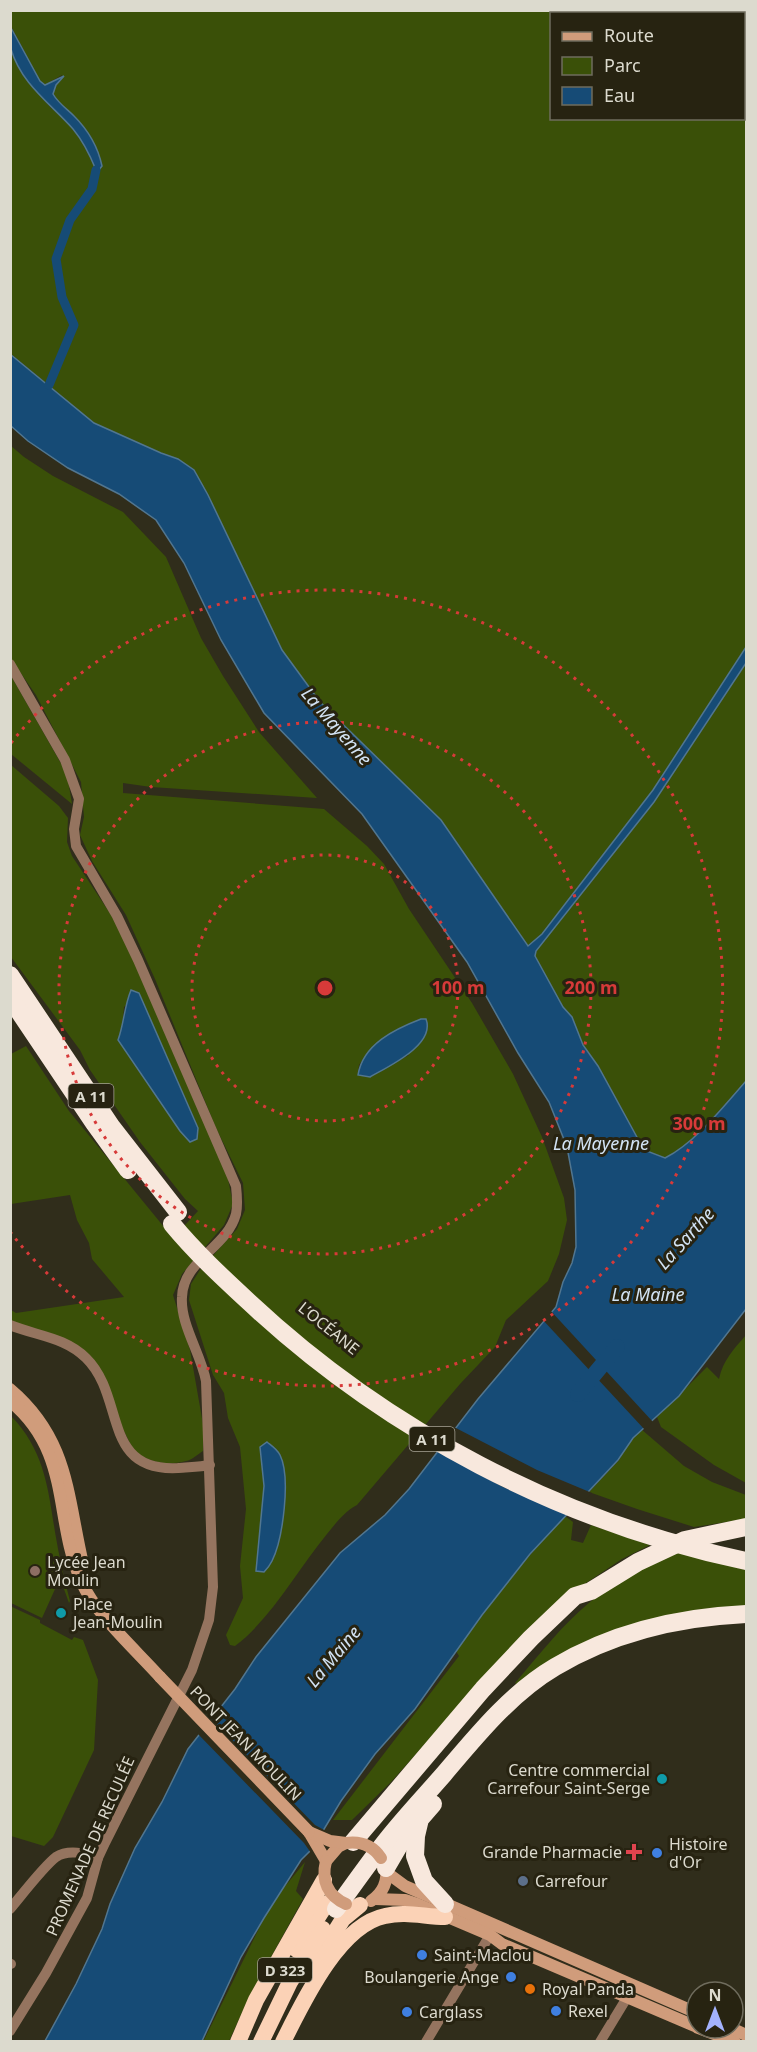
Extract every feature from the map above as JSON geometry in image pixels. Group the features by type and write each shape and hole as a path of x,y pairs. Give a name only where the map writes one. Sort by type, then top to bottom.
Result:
{"highway":[{"name":"L’OCÉANE","path":"10,975 175,1218 312,1341 381,1392 440,1430 500,1463 594,1504 661,1527 747,1549"},
{"name":"L’OCÉANE","path":"10,998 113,1150 240,1293 291,1340 358,1391 439,1443 522,1486 602,1519 668,1541 747,1561"},
{"path":"274,2042 295,2000 343,1919 372,1842 502,1684 544,1637 591,1591 638,1562 685,1540 747,1527"},
{"path":"350,1843 374,1819 483,1689 531,1638 575,1596 591,1591"},
{"path":"349,1904 382,1846 474,1737 539,1678 577,1656 618,1638 694,1619 747,1614"},
{"path":"385,1866 420,1819 482,1747 540,1691 604,1652 641,1638 654,1628"},
{"path":"420,1819 415,1844 417,1865 424,1881 445,1910"},
{"path":"238,2042 256,2000 324,1880"},
{"name":"D 323","path":"250,2042 279,1980 349,1904"},
{"name":"D 323","path":"261,2042 290,1982 349,1904"},
{"path":"283,2042 298,2013 345,1939 360,1927 377,1918 395,1914 445,1910"}],"main road":[{"path":"10,1389 31,1408 44,1426 62,1463 85,1577 94,1603"},
{"path":"10,1401 23,1412 48,1448 57,1473 71,1550 80,1578 94,1603"},
{"name":"PONT JEAN MOULIN","path":"94,1603 160,1677 309,1832 324,1858"},
{"name":"PONT JEAN MOULIN","path":"309,1832 330,1841 370,1847 405,1886 445,1910"},
{"path":"350,1843 338,1847 324,1858 324,1880 331,1894 349,1904 405,1900 445,1910 553,1949 685,2008"},
{"path":"349,1904 383,1888 385,1866"},
{"path":"445,1910 502,1944 685,2023"},
{"path":"490,1935 540,1952 553,1949"}],"street":[{"name":"PROMENADE DE RECULÉE","path":"10,664 65,760 78,793 79,804 74,829 76,846 117,916 138,960 236,1186 236,1215 227,1232 195,1265 186,1278 182,1298 185,1319 204,1367 208,1414 213,1587 209,1620 196,1659 98,1858 87,1898 46,1973 10,2031"},
{"path":"10,1325 64,1342 87,1359 102,1381 122,1442 135,1458 147,1465 159,1468 210,1465"},
{"path":"10,1908 56,1857 65,1854 81,1854 98,1858"},
{"path":"426,2042 490,1935"},
{"path":"600,2042 634,1986"}],"green space":[{"path":"11,11 746,11 746,647 653,790 542,934 528,946 441,820 320,702 282,650 194,470 178,459 94,423 11,354 10,48 22,73 80,138 96,169 102,166 88,133 53,94 62,75 45,85 40,81 11,26"},
{"path":"10,445 53,476 123,512 166,557 201,638 223,676 259,732 317,798 151,787 123,783 123,793 324,809 367,846 384,864 409,909 472,1003 513,1074 542,1137 564,1198 567,1220 559,1254 548,1281 506,1320 495,1347 460,1384 357,1505 337,1522 272,1608 235,1646 230,1645 226,1635 243,1598 240,1566 246,1509 240,1447 228,1418 224,1393 213,1375 189,1300 191,1284 200,1270 237,1229 245,1210 243,1183 216,1128 155,979 126,915 92,861 80,835 84,817 81,782 36,695 11,659","holes":["371,1049 409,1055 391,1065 358,1074 359,1065","260,1448 285,1476 256,1570 264,1486"]},
{"path":"746,663 746,1081 689,1144 665,1158 644,1150 598,1066 583,1045 572,1017 563,1007 535,956 536,951 654,802"},
{"path":"10,674 67,774 72,804 11,754"},
{"path":"11,765 59,806 68,818 67,842 72,856 119,927 227,1174 233,1204 224,1225 182,1274 173,1295 190,1350 203,1424 203,1451 188,1460 165,1463 139,1454 133,1449 84,1352 11,1320 11,1310 16,1313 124,1297 92,1259 89,1243 77,1220 70,1195 11,1204 11,1054 26,1046 69,1111 173,1238 198,1211 185,1199 140,1142 90,1070 80,1050 11,957","holes":["139,993 198,1127 122,1029 124,1007"]},
{"path":"746,1335 746,1483 714,1465 661,1427 657,1417 707,1367 719,1379 726,1360"},
{"path":"11,1416 31,1442 43,1470 70,1601 69,1603 60,1578 42,1618 11,1603"},
{"path":"641,1429 684,1466 712,1482 746,1495 746,1519 694,1527 589,1492 619,1460 632,1438"},
{"path":"565,1516 573,1522 571,1540 583,1543 591,1525 650,1545 622,1559 583,1585 479,1683 391,1782 352,1820 333,1820 459,1656 456,1651 495,1599"},
{"path":"673,1551 746,1570 746,1607 721,1608 518,1685 515,1683 560,1630 590,1602 620,1581"},
{"path":"10,1606 40,1620 40,1623 72,1640 74,1637 83,1640 98,1680 94,1750 53,1837 44,1846 11,1836"},
{"path":"305,1862 296,1891 303,1899 250,1995 229,2041 203,2042 272,1902"}],"water":[{"path":"10,26 40,81 45,85 64,76 56,85 53,94 79,121 92,139 102,166 99,170 96,170 86,148 73,129 22,73 11,49"},
{"name":"La Maine","path":"10,354 94,423 178,459 194,470 282,650 320,702 441,820 528,946 542,934 653,790 746,647 746,663 654,802 536,951 535,956 563,1007 572,1017 583,1045 598,1066 644,1150 665,1158 676,1151 708,1124 746,1081 746,1309 679,1396 633,1438 618,1460 530,1554 482,1615 415,1709 375,1754 341,1801 312,1849 301,1860 264,1918 241,1957 202,2041 45,2041 102,1929 110,1904 135,1848 162,1802 188,1749 235,1689 256,1657 340,1553 385,1515 409,1489 478,1399 556,1307 576,1247 575,1190 567,1147 549,1102 518,1053 467,962 362,814 264,713 221,640 184,563 156,520 119,494 68,468 28,441 11,426"},
{"path":"131,990 139,993 198,1128 197,1139 190,1142 180,1131 118,1040"},
{"path":"421,1019 426,1019 427,1029 424,1038 408,1054 370,1077 358,1075 361,1064 373,1046 391,1033"},
{"path":"267,1442 280,1455 285,1478 285,1492 282,1524 276,1551 264,1572 256,1571 264,1486 260,1447"}],"pier":[{"path":"550,1310 653,1422 645,1430 542,1319"},
{"path":"452,1426 537,1470 592,1493 569,1516 503,1487 434,1450"},
{"path":"210,1717 315,1825 326,1831 311,1853 304,1843 197,1733"}],"waterway":[{"path":"49,385 74,325 62,297 56,259 70,220 92,189 96,170"},
{"name":"La Maine","path":"578,1394 617,1347"}],"place":[{"name":"Lycée Jean Moulin","path":"35,1571"},
{"name":"Place Jean-Moulin","path":"61,1613"},
{"name":"Centre commercial Carrefour Saint-Serge","path":"662,1779"},
{"name":"Grande Pharmacie","path":"634,1852"},
{"name":"Histoire d'Or","path":"657,1853"},
{"name":"Carrefour","path":"523,1881"},
{"name":"Saint-Maclou","path":"422,1955"},
{"name":"Boulangerie Ange","path":"511,1977"},
{"name":"Royal Panda","path":"530,1989"},
{"name":"Rexel","path":"556,2011"},
{"name":"Carglass","path":"407,2012"}],"water label":[{"name":"La Mayenne","path":"337,726"},
{"name":"La Mayenne","path":"601,1143"},
{"name":"La Sarthe","path":"685,1238"}]}
